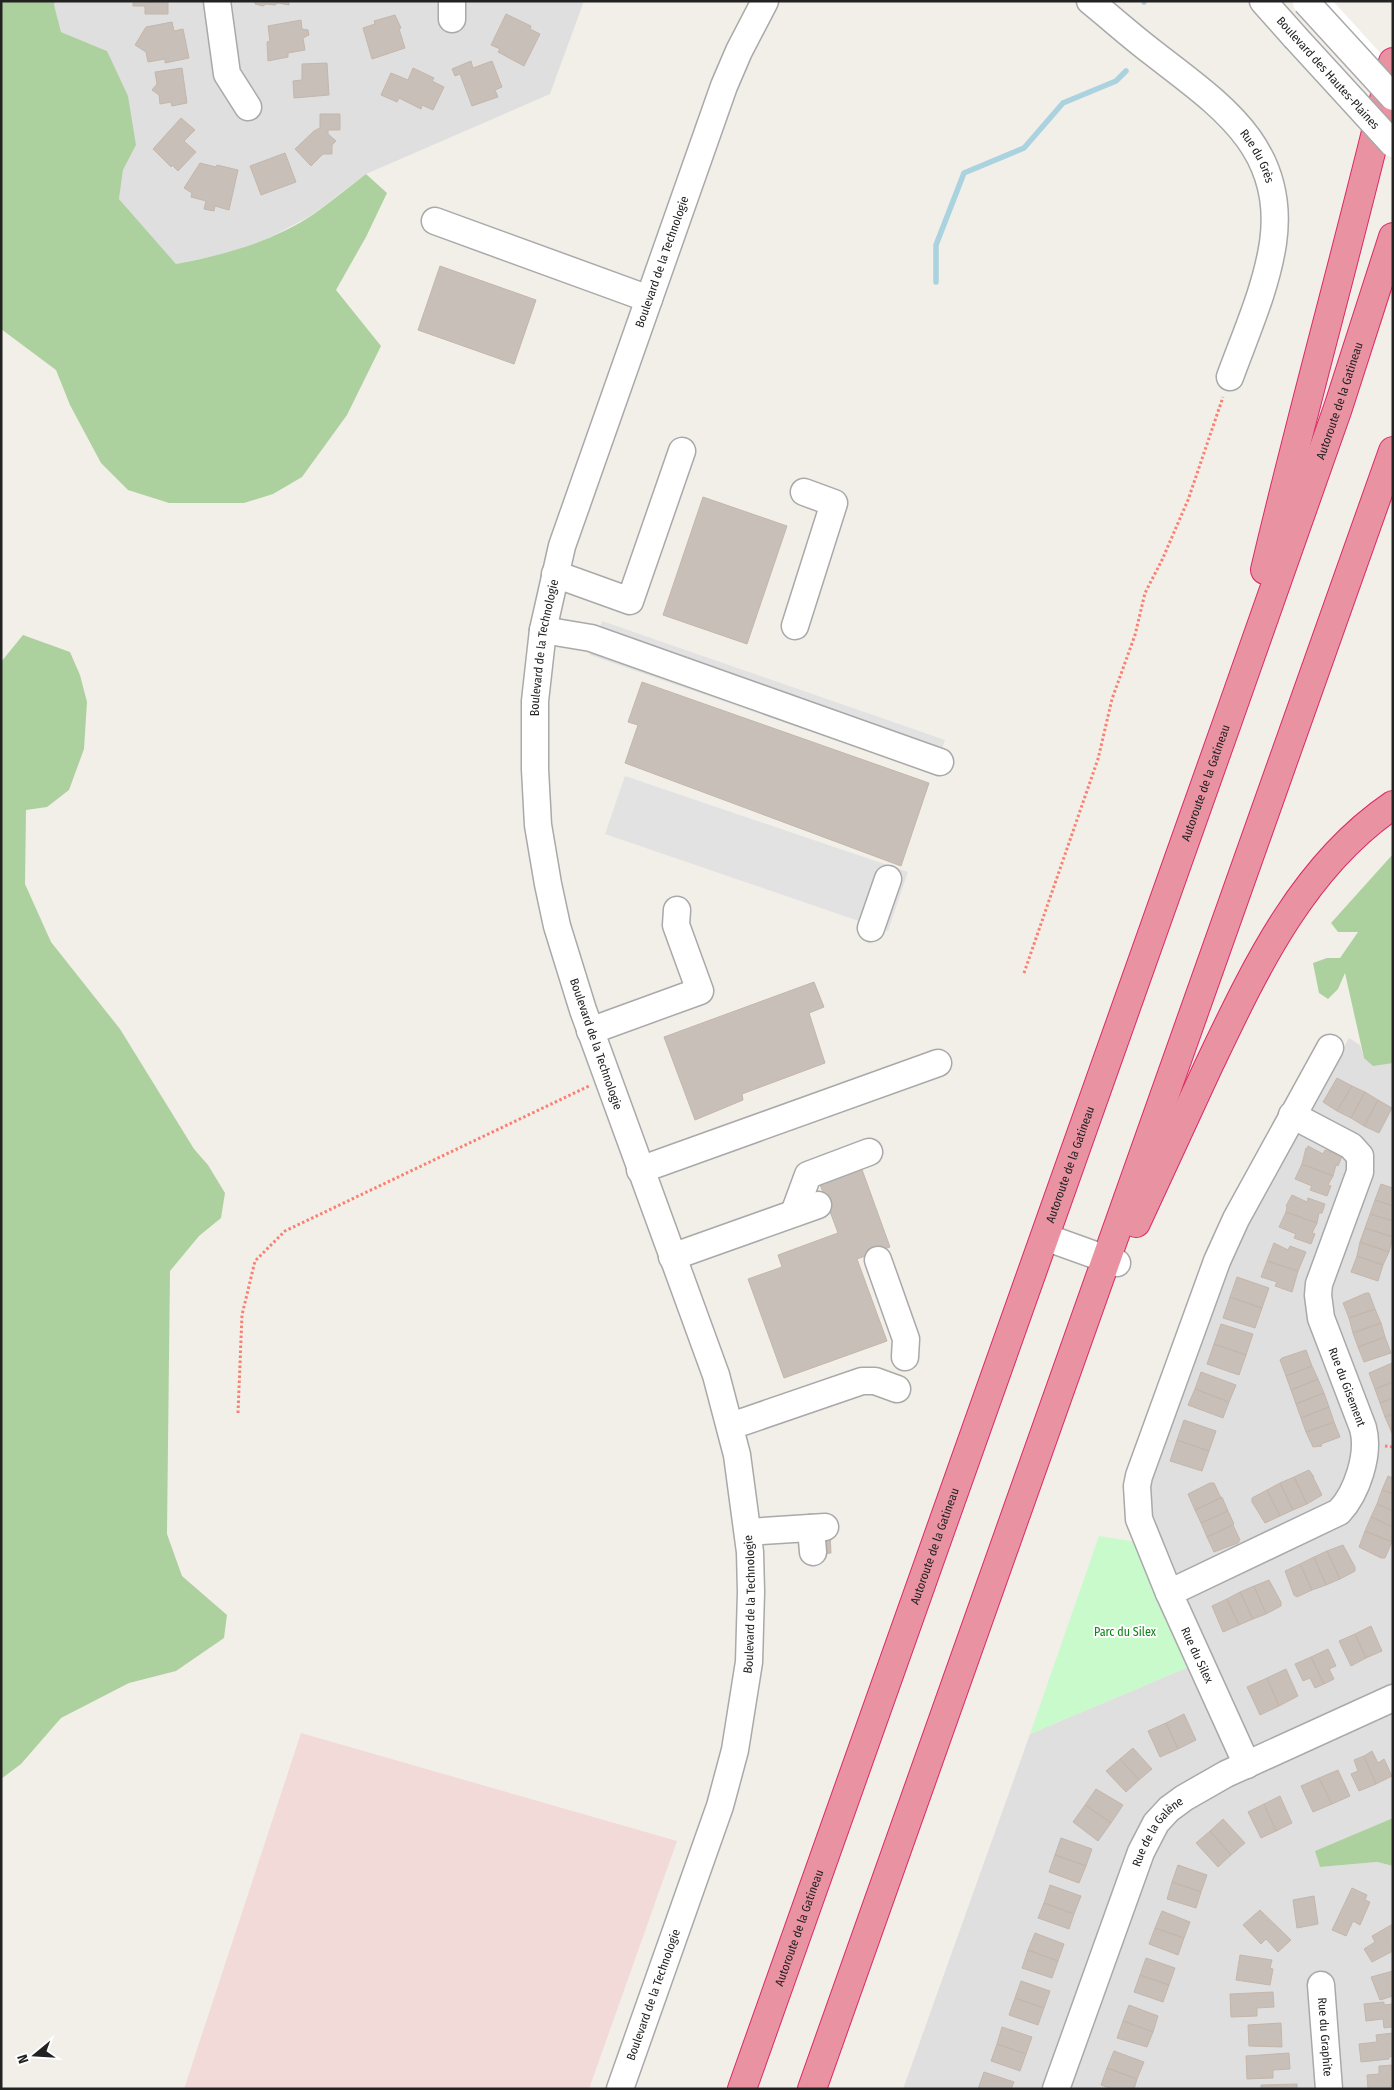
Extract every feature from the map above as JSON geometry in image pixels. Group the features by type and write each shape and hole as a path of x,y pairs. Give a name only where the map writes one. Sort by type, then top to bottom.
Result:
{"highway":[{"path":"1228,720 1296,440 1357,214 1393,62"},
{"name":"Autoroute de la Gatineau","path":"742,2089 1338,408 1393,237"},
{"path":"812,2089 1066,1372 1112,1261 1393,451"},
{"path":"1112,1261 1234,1012 1271,943 1302,896 1334,856 1370,822 1393,805"}],"street":[{"path":"217,1 228,74 248,107"},
{"name":"Boulevard de la Technologie","path":"620,2089 720,1806 735,1750 742,1711 750,1635 752,1592 748,1532 730,1426 716,1375 590,1031 558,926 548,884 538,825 534,737 536,684 543,630 555,574 572,514 724,86 739,51 765,1"},
{"name":"Rue du Grès","path":"1090,1 1220,105 1250,139 1263,165 1272,194 1274,210 1273,243 1262,289 1230,377"},
{"name":"Boulevard des Hautes-Plaines","path":"1263,1 1393,144"},
{"path":"1306,1 1393,97"},
{"path":"435,221 649,299"},
{"path":"555,574 630,601 682,451"},
{"path":"795,626 834,503 804,492"},
{"path":"543,630 591,638 940,762"},
{"path":"871,928 888,879"},
{"path":"590,1031 700,991 676,925 677,910"},
{"path":"1292,1115 1330,1048"},
{"path":"640,1170 938,1063"},
{"name":"Rue du Silex","path":"1247,1765 1169,1593 1139,1519 1137,1486 1217,1261 1236,1219 1292,1115"},
{"name":"Rue du Gisement","path":"1169,1593 1339,1512 1347,1504 1364,1462 1367,1444 1364,1428 1323,1324 1318,1295 1319,1284 1360,1172 1360,1156 1351,1146 1292,1115"},
{"path":"794,1213 808,1175 869,1152"},
{"path":"672,1257 818,1205"},
{"path":"1045,1237 1112,1261"},
{"path":"878,1260 906,1339 905,1356"},
{"path":"730,1426 862,1381 875,1382 897,1389"},
{"path":"748,1532 816,1536"},
{"name":"Rue de la Galène","path":"1056,2089 1141,1852 1156,1823 1169,1809 1184,1798 1247,1765 1393,1698"},
{"name":"Rue du Graphite","path":"1321,1985 1329,2089"}],"path":[{"path":"1024,973 1098,759 1112,699 1135,635 1144,593 1166,551 1188,500 1230,377"},
{"path":"238,1412 242,1315 255,1261 285,1231 513,1121 607,1078"}],"shaded area":[{"path":"55,1 584,1 550,94 366,174 312,215 273,236 232,252 176,264 119,199 123,170 136,145 107,51 61,32 53,5"},
{"path":"602,621 945,740 934,774 590,655"},
{"path":"625,776 908,872 888,931 605,834"},
{"path":"1349,1038 1360,1045 1364,1058 1393,1063 1393,1818 1316,1851 1320,1867 1377,1862 1393,1866 1393,2089 903,2089 1030,1734 1200,1662 1149,1544 1146,1482 1227,1263"},
{"path":"301,1733 677,1841 589,2089 184,2089"}],"green space":[{"path":"1,1 55,1 54,5 61,32 107,51 128,96 136,145 123,170 119,199 176,264 230,252 265,240 314,214 366,174 387,193 366,237 336,290 381,346 347,415 302,477 273,494 244,503 169,503 128,490 101,463 70,405 56,370 1,329"},
{"path":"23,635 70,652 80,675 87,702 84,749 69,790 47,807 26,810 25,884 51,942 120,1029 194,1149 208,1165 225,1193 221,1218 199,1236 170,1271 167,1534 182,1576 227,1615 224,1638 176,1671 129,1683 61,1718 21,1764 1,1779 1,662"},
{"path":"1393,854 1393,1063 1373,1066 1364,1058 1345,973 1338,989 1328,999 1319,993 1313,963 1327,958 1340,958 1358,932 1338,932 1331,923"},
{"name":"Parc du Silex","path":"1099,1536 1149,1544 1200,1662 1030,1734"},
{"path":"1393,1818 1393,1866 1377,1862 1320,1867 1315,1851"}],"pier":[{"path":"1306,1 1333,1 1393,67 1393,108"}],"building":[{"path":"133,1 168,1 168,14 145,14 145,6 133,6"},
{"path":"255,1 289,1 289,5 278,3 263,6 255,4"},
{"path":"506,14 531,26 530,29 540,34 524,66 498,52 500,49 491,45"},
{"path":"395,15 401,28 399,29 405,48 372,59 363,28 375,24 374,21"},
{"path":"301,20 302,29 308,30 309,35 303,38 305,50 288,53 288,57 268,61 267,42 270,41 268,26"},
{"path":"172,22 174,31 183,29 189,58 165,63 165,59 148,62 146,52 135,45 146,27"},
{"path":"471,61 473,68 492,61 502,87 495,90 498,97 472,106 460,74 455,76 452,69"},
{"path":"327,63 329,95 294,98 293,81 302,80 302,64"},
{"path":"182,68 187,103 172,106 171,102 160,104 159,95 152,90 157,84 155,72"},
{"path":"413,68 434,78 432,81 444,87 433,110 422,105 421,109 399,98 397,102 381,95 391,73 408,80"},
{"path":"320,114 340,114 340,130 328,130 328,134 336,141 332,145 332,154 323,154 311,166 295,149 314,131 320,128"},
{"path":"181,118 195,130 184,141 196,152 178,171 172,165 171,167 153,149"},
{"path":"285,153 296,182 261,195 250,166"},
{"path":"200,163 238,170 229,210 215,206 214,211 204,209 206,201 191,197 192,193 184,188"},
{"path":"440,266 536,300 514,364 418,330"},
{"path":"703,497 787,526 747,644 663,615"},
{"path":"642,682 929,783 901,866 625,763 638,725 628,722"},
{"path":"814,982 824,1007 809,1013 825,1063 742,1094 743,1100 695,1120 664,1037"},
{"path":"1337,1078 1352,1086 1337,1111 1323,1102"},
{"path":"1352,1086 1365,1092 1351,1118 1337,1111"},
{"path":"1365,1092 1378,1100 1364,1126 1351,1118"},
{"path":"1378,1100 1392,1108 1379,1133 1364,1126"},
{"path":"1308,1146 1323,1154 1325,1150 1342,1156 1338,1166 1336,1165 1333,1176 1302,1164"},
{"path":"860,1164 890,1247 857,1259 887,1341 784,1378 748,1279 782,1267 778,1255 838,1233 818,1179"},
{"path":"1302,1164 1333,1176 1328,1185 1331,1186 1327,1196 1310,1190 1312,1186 1295,1179"},
{"path":"1381,1184 1393,1188 1393,1206 1375,1200"},
{"path":"1292,1195 1307,1202 1308,1198 1325,1204 1322,1213 1319,1213 1317,1223 1286,1212 1286,1206"},
{"path":"1375,1200 1393,1206 1393,1221 1370,1214"},
{"path":"1286,1212 1317,1223 1312,1233 1315,1234 1311,1244 1294,1238 1296,1234 1279,1227"},
{"path":"1370,1214 1393,1221 1393,1237 1365,1228"},
{"path":"1365,1228 1393,1237 1389,1252 1360,1242"},
{"path":"1360,1242 1389,1252 1383,1265 1357,1256"},
{"path":"1274,1243 1288,1250 1290,1246 1306,1252 1298,1271 1267,1261"},
{"path":"1357,1256 1383,1265 1378,1281 1351,1272"},
{"path":"1267,1261 1298,1271 1292,1292 1275,1286 1277,1282 1261,1277"},
{"path":"1237,1277 1269,1288 1262,1308 1230,1297"},
{"path":"1369,1293 1375,1309 1349,1318 1343,1303"},
{"path":"1230,1297 1262,1308 1255,1328 1223,1318"},
{"path":"1375,1309 1381,1323 1353,1333 1349,1318"},
{"path":"1381,1323 1385,1337 1358,1347 1353,1333"},
{"path":"1221,1324 1253,1334 1246,1355 1214,1344"},
{"path":"1385,1337 1391,1353 1364,1362 1358,1347"},
{"path":"1214,1344 1246,1355 1239,1375 1207,1364"},
{"path":"1306,1350 1312,1366 1286,1376 1280,1360"},
{"path":"1392,1363 1393,1382 1375,1389 1369,1373"},
{"path":"1312,1366 1318,1379 1291,1390 1286,1376"},
{"path":"1201,1372 1236,1385 1229,1402 1195,1389"},
{"path":"1318,1379 1324,1393 1296,1404 1291,1390"},
{"path":"1393,1382 1393,1398 1380,1403 1375,1389"},
{"path":"1195,1389 1229,1402 1223,1418 1188,1405"},
{"path":"1324,1393 1329,1407 1301,1418 1296,1404"},
{"path":"1393,1398 1393,1414 1385,1417 1380,1403"},
{"path":"1329,1407 1334,1422 1306,1432 1301,1418"},
{"path":"1393,1414 1393,1433 1392,1433 1385,1417"},
{"path":"1184,1420 1216,1431 1209,1451 1177,1440"},
{"path":"1334,1422 1340,1437 1321,1444 1322,1446 1313,1447 1306,1432"},
{"path":"1177,1440 1209,1451 1202,1471 1170,1461"},
{"path":"1309,1470 1322,1495 1307,1504 1294,1477"},
{"path":"1388,1476 1393,1478 1393,1494 1382,1490"},
{"path":"1294,1477 1307,1504 1293,1510 1280,1483"},
{"path":"1210,1483 1214,1483 1221,1498 1195,1510 1188,1494"},
{"path":"1280,1483 1293,1510 1280,1516 1267,1490"},
{"path":"1267,1490 1280,1516 1265,1523 1252,1502 1252,1498"},
{"path":"1382,1490 1393,1494 1393,1511 1377,1504"},
{"path":"1222,1497 1228,1511 1201,1523 1195,1510"},
{"path":"1377,1504 1393,1511 1393,1527 1371,1517"},
{"path":"1228,1511 1234,1524 1207,1537 1201,1523"},
{"path":"1371,1517 1393,1527 1392,1542 1365,1531"},
{"path":"1233,1525 1240,1540 1238,1543 1214,1552 1207,1537"},
{"path":"1365,1531 1392,1542 1385,1558 1381,1558 1359,1547"},
{"path":"819,1534 830,1534 831,1553 820,1554"},
{"path":"1343,1545 1355,1567 1355,1571 1340,1579 1327,1551"},
{"path":"1327,1551 1340,1579 1326,1585 1314,1557"},
{"path":"1314,1557 1326,1585 1312,1590 1300,1564"},
{"path":"1300,1564 1312,1590 1297,1597 1294,1595 1285,1571"},
{"path":"1269,1580 1281,1602 1281,1606 1266,1614 1254,1586"},
{"path":"1254,1586 1266,1614 1253,1619 1240,1592"},
{"path":"1240,1592 1253,1619 1239,1625 1227,1599"},
{"path":"1227,1599 1239,1625 1223,1632 1212,1606"},
{"path":"1371,1626 1382,1651 1366,1658 1355,1634"},
{"path":"1355,1634 1366,1658 1351,1666 1339,1641"},
{"path":"1328,1649 1336,1666 1329,1669 1334,1679 1324,1684 1311,1657"},
{"path":"1311,1657 1324,1684 1315,1688 1310,1678 1303,1681 1295,1664"},
{"path":"1286,1669 1298,1696 1279,1706 1267,1678"},
{"path":"1267,1678 1279,1706 1260,1715 1247,1687"},
{"path":"1184,1714 1196,1740 1178,1749 1166,1723"},
{"path":"1166,1723 1178,1749 1160,1757 1148,1731"},
{"path":"1133,1748 1152,1769 1139,1780 1120,1759"},
{"path":"1372,1751 1378,1763 1384,1759 1392,1776 1376,1784 1364,1756"},
{"path":"1364,1756 1376,1784 1359,1791 1351,1774 1358,1771 1354,1760"},
{"path":"1120,1759 1139,1780 1126,1792 1106,1771"},
{"path":"1338,1770 1350,1796 1332,1804 1319,1778"},
{"path":"1319,1778 1332,1804 1313,1812 1301,1786"},
{"path":"1096,1789 1123,1805 1111,1823 1085,1805"},
{"path":"1280,1796 1292,1823 1276,1831 1264,1804"},
{"path":"1264,1804 1276,1831 1261,1838 1248,1812"},
{"path":"1085,1805 1111,1823 1098,1841 1073,1822"},
{"path":"1223,1819 1245,1843 1231,1855 1210,1831"},
{"path":"1210,1831 1231,1855 1218,1867 1196,1843"},
{"path":"1061,1838 1092,1849 1086,1866 1055,1855"},
{"path":"1055,1855 1086,1866 1079,1883 1049,1872"},
{"path":"1178,1865 1207,1875 1201,1892 1172,1882"},
{"path":"1172,1882 1201,1892 1196,1908 1167,1899"},
{"path":"1050,1885 1081,1896 1074,1914 1044,1903"},
{"path":"1352,1888 1367,1895 1365,1900 1370,1902 1360,1925 1353,1921 1346,1936 1332,1930"},
{"path":"1314,1896 1318,1924 1297,1928 1293,1900"},
{"path":"1044,1903 1074,1914 1069,1929 1038,1918"},
{"path":"1260,1910 1291,1940 1278,1952 1266,1939 1261,1944 1243,1925"},
{"path":"1162,1911 1190,1922 1184,1938 1155,1928"},
{"path":"1393,1924 1393,1949 1372,1962 1364,1949 1375,1942 1372,1936"},
{"path":"1155,1928 1184,1938 1178,1955 1149,1944"},
{"path":"1035,1933 1064,1944 1058,1961 1028,1950"},
{"path":"1028,1950 1058,1961 1052,1978 1022,1968"},
{"path":"1240,1955 1272,1960 1270,1968 1273,1969 1270,1985 1236,1980"},
{"path":"1146,1958 1175,1968 1169,1985 1140,1975"},
{"path":"1393,1971 1393,1996 1380,2000 1371,1977"},
{"path":"1140,1975 1169,1985 1163,2002 1134,1992"},
{"path":"1021,1981 1050,1991 1044,2008 1015,1998"},
{"path":"1273,1992 1274,2007 1257,2008 1257,2016 1231,2017 1230,1994"},
{"path":"1015,1998 1044,2008 1038,2025 1009,2015"},
{"path":"1384,2002 1384,2005 1393,2004 1393,2027 1384,2028 1383,2019 1366,2021 1364,2004"},
{"path":"1129,2005 1158,2016 1153,2032 1123,2021"},
{"path":"1123,2021 1153,2032 1147,2047 1117,2038"},
{"path":"1281,2023 1282,2047 1249,2046 1248,2025"},
{"path":"1002,2027 1032,2037 1026,2054 997,2044"},
{"path":"1393,2033 1393,2056 1389,2057 1389,2059 1361,2062 1359,2044 1377,2042 1376,2035"},
{"path":"997,2044 1026,2054 1020,2071 991,2061"},
{"path":"1114,2051 1144,2062 1137,2079 1107,2068"},
{"path":"1289,2053 1290,2069 1273,2070 1273,2078 1247,2079 1246,2056"},
{"path":"1393,2065 1393,2089 1368,2089 1367,2075 1379,2074 1379,2066"},
{"path":"1107,2068 1137,2079 1134,2089 1112,2089 1101,2085"},
{"path":"984,2072 1014,2082 1011,2089 978,2089"},
{"path":"1297,2084 1297,2089 1261,2089 1261,2085"}],"waterway":[{"path":"936,282 936,245 964,173 1024,148 1063,103 1116,81 1126,71"}]}
